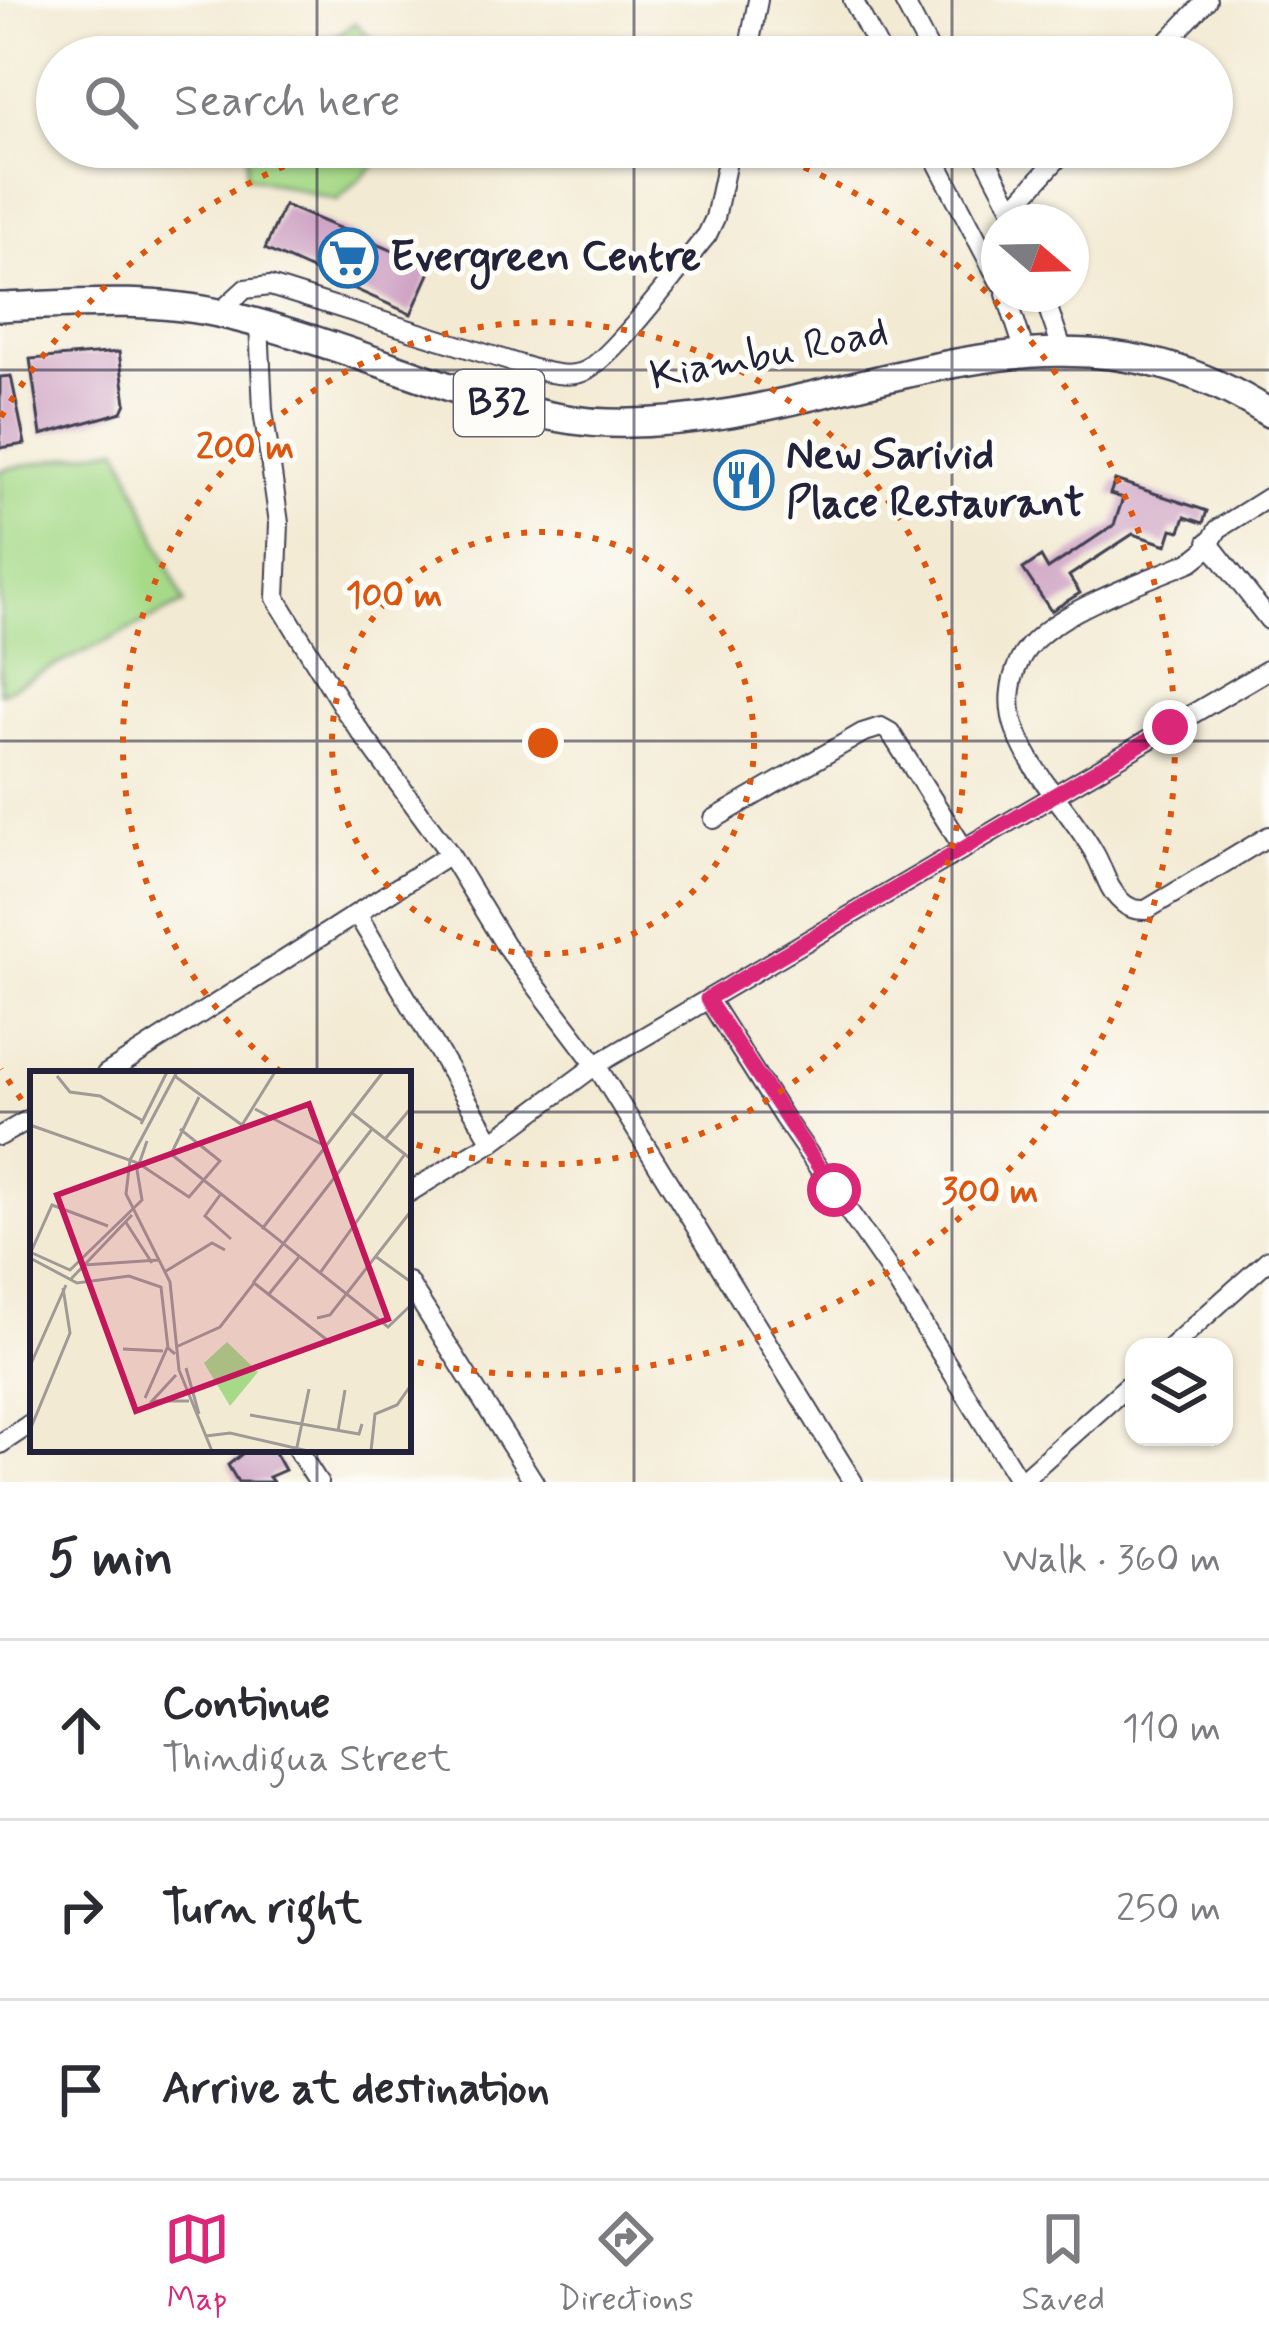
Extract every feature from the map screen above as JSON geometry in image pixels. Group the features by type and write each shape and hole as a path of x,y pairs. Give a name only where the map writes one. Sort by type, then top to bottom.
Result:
{"highway":[{"name":"Kiambu Road","path":"0,307 122,302 219,313 514,408 573,421 634,423 717,417 937,364 1063,350 1147,361 1203,377 1269,413"}],"street":[{"path":"751,36 758,0"},
{"path":"853,0 872,36"},
{"path":"903,0 922,36"},
{"path":"1173,36 1207,0"},
{"path":"219,313 228,301 255,285 288,291 554,374 583,373 609,352 707,236 716,218 726,168"},
{"path":"940,168 981,247"},
{"path":"991,168 1011,204"},
{"path":"1024,204 1052,168"},
{"path":"1012,312 1025,352"},
{"path":"1049,312 1063,350"},
{"path":"361,357 376,322"},
{"path":"259,323 263,410 279,523 275,598 346,712 446,850 506,945 596,1065 853,1482"},
{"path":"1269,496 1218,529 1206,550 1192,561 1051,626 1028,646 1013,679 1011,711 1016,732 1042,781 1096,854 1110,888 1120,901 1137,910 1147,910 1195,884 1269,836"},
{"path":"1208,542 1269,620"},
{"path":"411,1191 493,1142 596,1065 1269,669"},
{"path":"715,819 862,733 881,727 890,732 964,849"},
{"path":"111,1071 445,856 446,850"},
{"path":"357,914 493,1142"},
{"path":"707,999 886,1265 1020,1482 1125,1388"},
{"path":"0,1136 30,1119"},
{"path":"1181,1338 1269,1259"},
{"path":"411,1287 534,1482"},
{"path":"0,1444 30,1424"},
{"path":"299,1452 318,1482"}],"green space":[{"path":"355,23 369,36 335,36"},
{"path":"247,168 372,168 337,200 246,176"},
{"path":"119,447 184,603 0,693 0,470"}],"building":[{"name":"Evergreen Centre","path":"284,205 432,267 411,314 265,249"},
{"path":"119,352 126,403 122,412 41,435 30,359"},
{"path":"11,376 25,444 0,448 0,377"},
{"path":"1115,480 1207,511 1203,523 1185,517 1180,531 1172,529 1167,545 1133,534 1069,576 1080,593 1051,611 1023,569 1041,557 1048,569 1114,525 1123,498 1110,494"},
{"path":"244,1452 275,1452 285,1470 269,1477 273,1482 238,1482 228,1465"}],"place":[{"name":"Evergreen Centre","path":"348,258"},
{"name":"New Sarivid Place Restaurant","path":"744,480"}],"route":[{"path":"834,1190 707,999 1170,727"}]}
